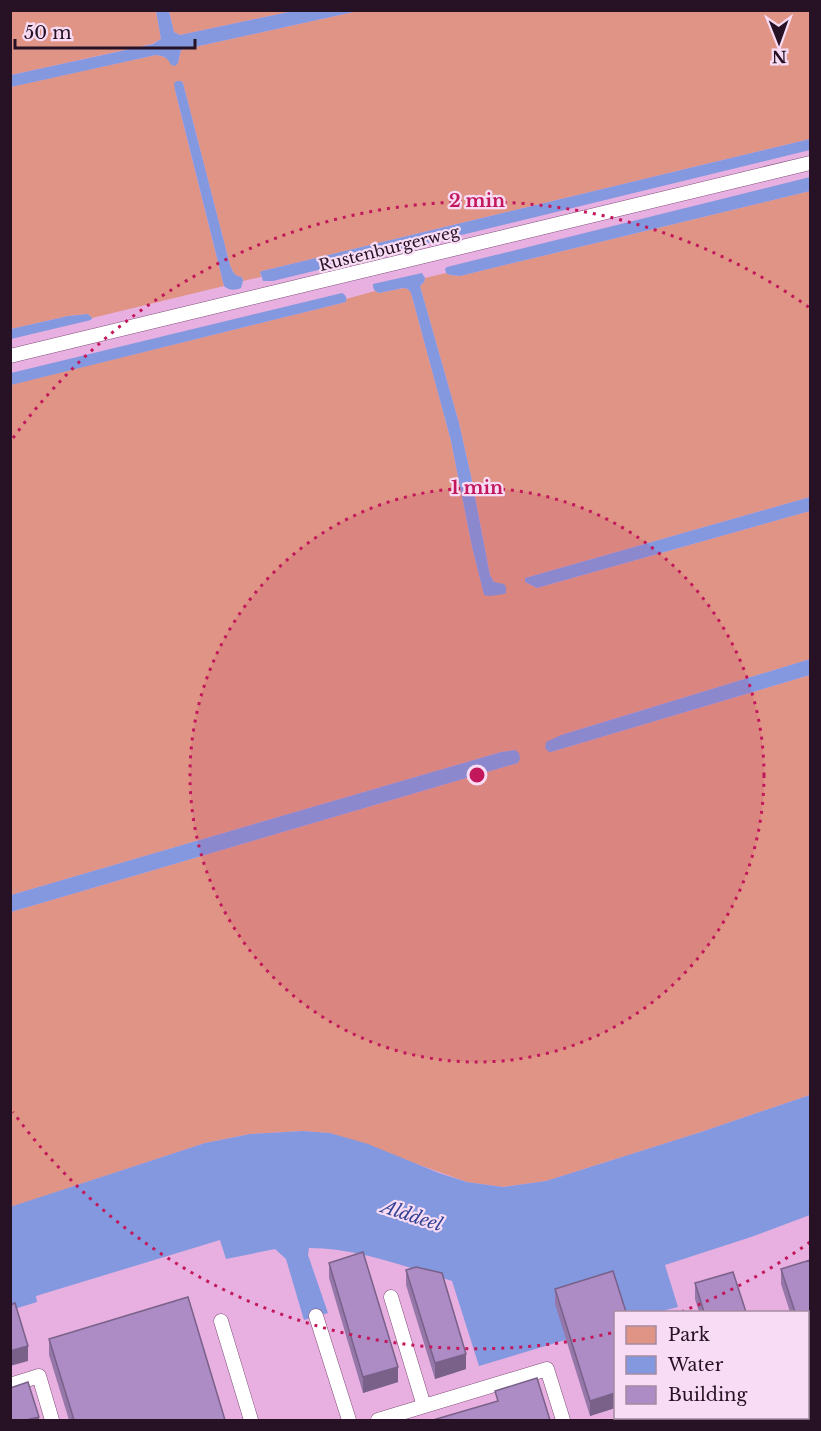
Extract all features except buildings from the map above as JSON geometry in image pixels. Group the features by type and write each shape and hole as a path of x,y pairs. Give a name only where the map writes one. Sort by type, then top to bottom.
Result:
{"lane":[{"name":"Rustenburgerweg","path":"10,356 810,163"},
{"path":"391,1297 424,1406"},
{"path":"316,1316 350,1420"},
{"path":"221,1321 251,1420"},
{"path":"378,1420 547,1369 563,1420"},
{"path":"10,1385 39,1376 52,1420"}],"green space":[{"path":"10,11 156,11 161,39 152,44 11,75"},
{"path":"169,11 293,11 180,35 174,32"},
{"path":"358,11 810,11 810,139 262,271 260,272 261,277 243,281 242,277 234,273 230,265 181,81 175,90 224,286 92,318 88,314 68,316 11,329 10,87 156,55 178,63 181,50"},
{"path":"810,191 810,497 525,578 525,582 537,588 810,511 810,659 561,735 551,752 810,675 810,1095 546,1181 503,1187 467,1182 330,1133 303,1131 250,1134 205,1143 11,1207 11,912 518,763 515,750 501,752 11,895 10,385 346,302 346,299 375,291 379,293 408,289 451,441 472,547 484,594 497,584 490,575 459,423 420,286 425,278 446,273 460,276"}],"water":[{"path":"156,11 169,11 174,32 180,35 293,11 358,11 181,50 175,66 165,58 156,55 11,87 11,75 153,44 161,39"},
{"path":"177,81 183,83 230,265 235,275 242,277 243,281 239,289 234,290 224,286 175,90 174,83"},
{"path":"810,139 810,150 273,281 263,281 260,272 262,271"},
{"path":"810,177 810,191 460,276 446,273 447,267"},
{"path":"422,273 425,278 420,286 459,423 490,575 494,582 504,584 506,593 504,594 484,595 451,441 411,293 408,289 403,288 379,293 373,287 373,284"},
{"path":"342,293 346,297 346,302 11,385 11,373"},
{"path":"88,314 91,320 11,339 11,329 68,316"},
{"path":"810,497 810,511 537,588 525,582 525,578"},
{"path":"810,659 810,675 551,752 545,748 546,742 561,735"},
{"path":"515,750 519,753 518,763 11,912 11,895 501,752"},
{"name":"Alddeel","path":"810,1095 810,1215 665,1265 678,1307 662,1311 614,1311 614,1325 479,1366 452,1281 382,1259 346,1251 309,1248 308,1255 328,1313 304,1320 286,1259 275,1249 226,1259 220,1240 36,1296 37,1302 11,1310 10,1207 205,1143 250,1134 303,1131 330,1133 368,1144 467,1182 503,1187 546,1181"}]}
